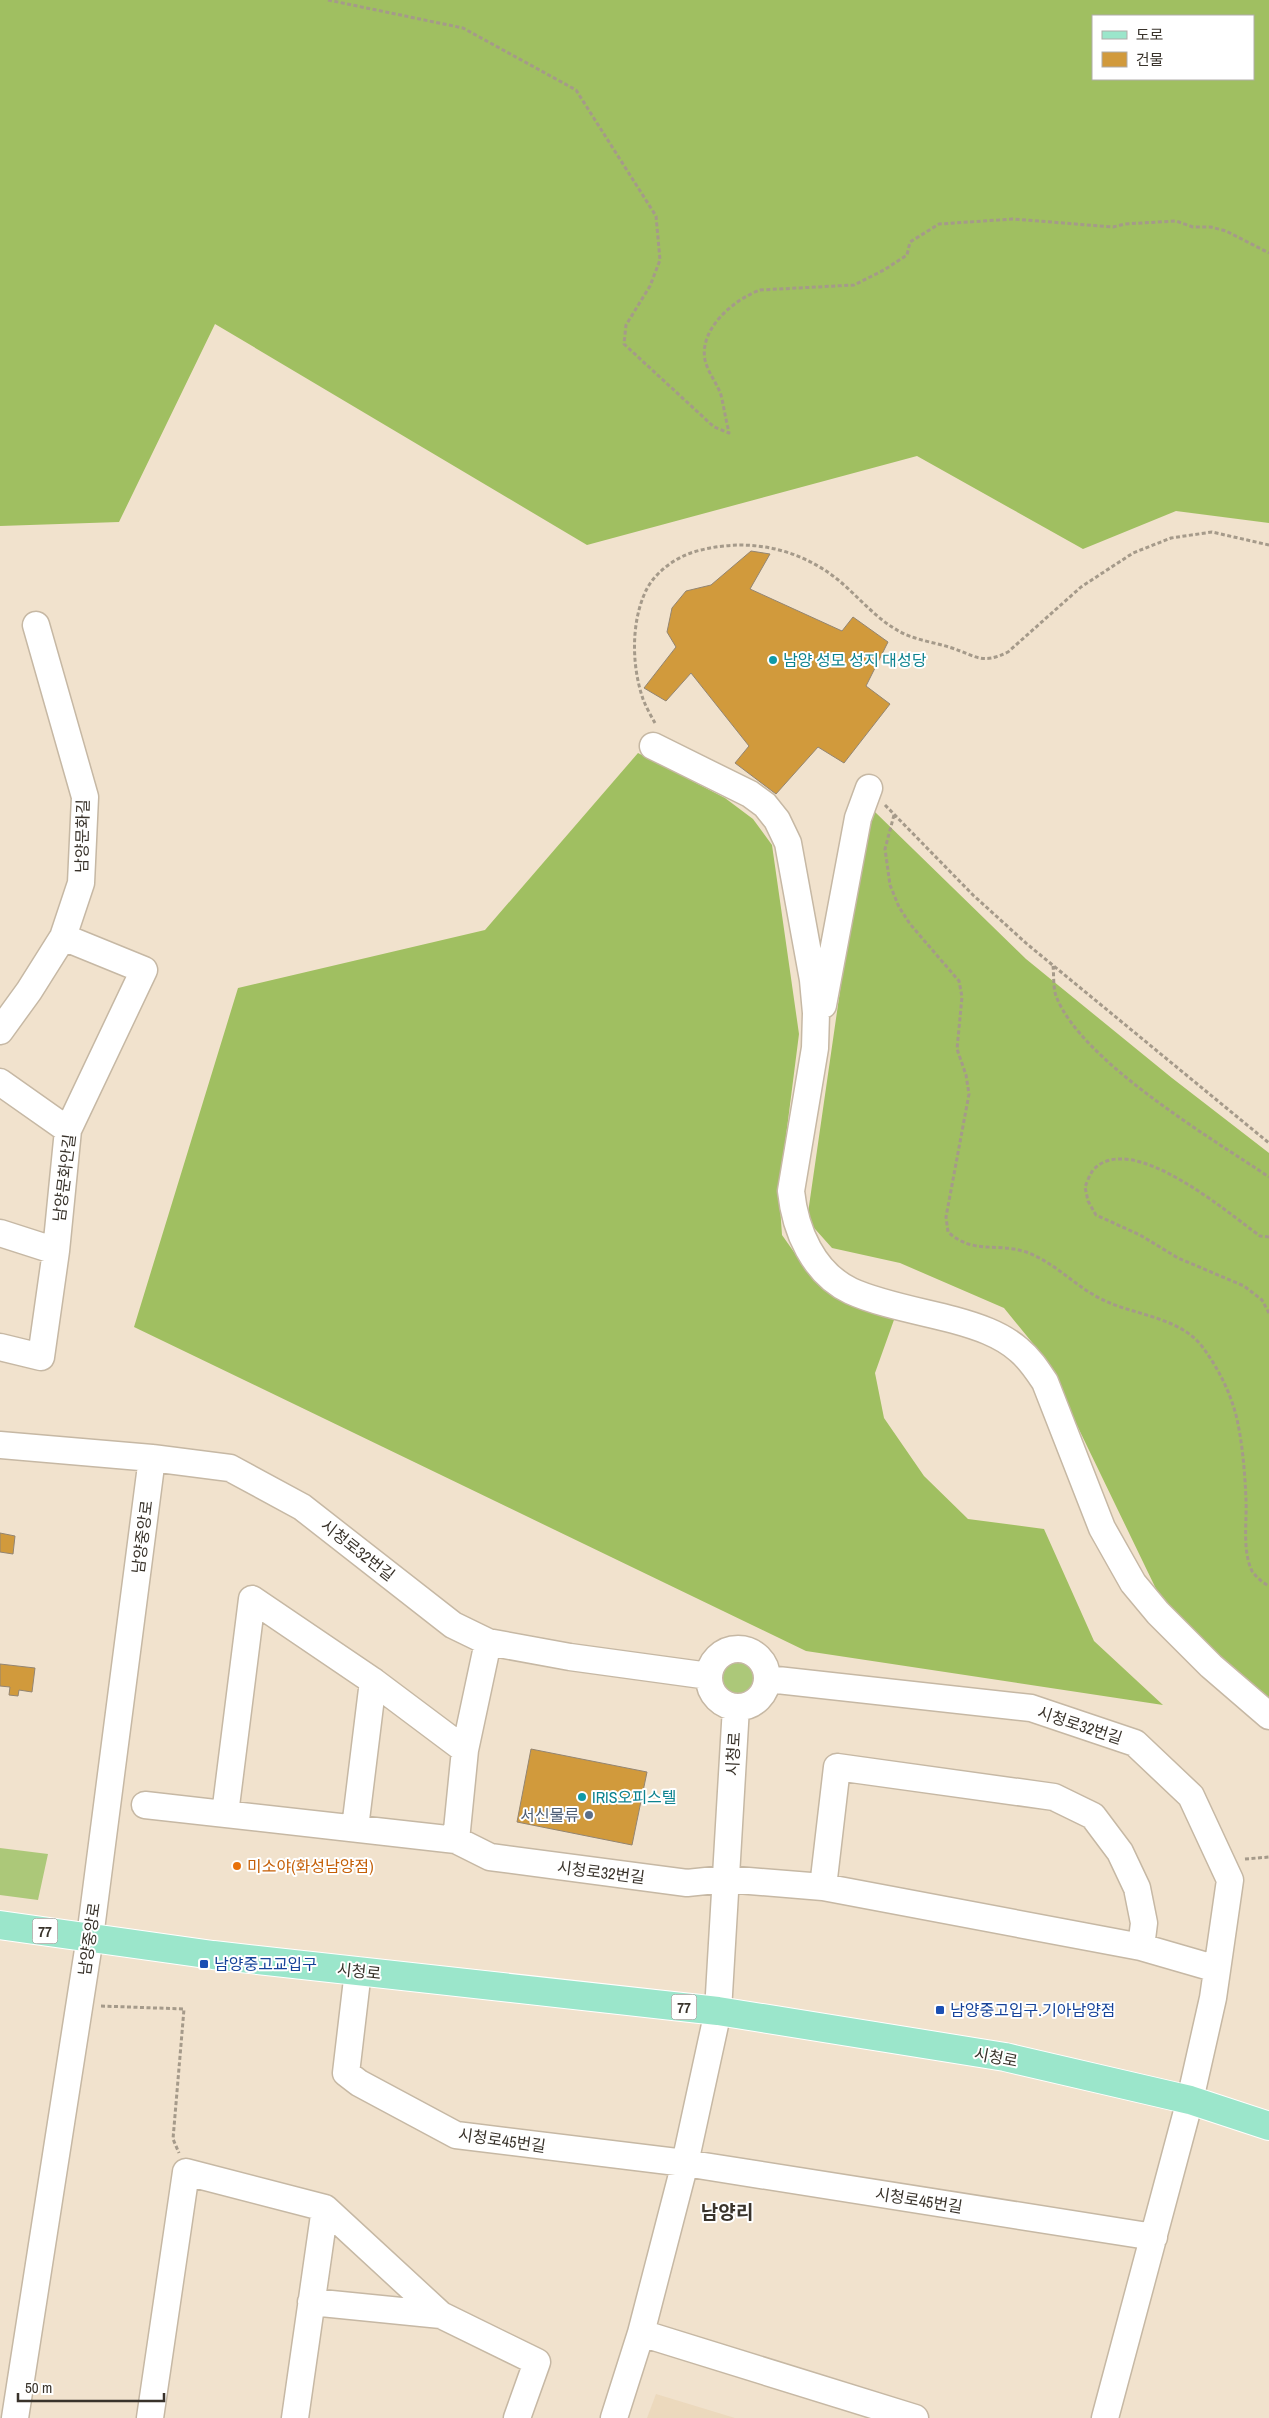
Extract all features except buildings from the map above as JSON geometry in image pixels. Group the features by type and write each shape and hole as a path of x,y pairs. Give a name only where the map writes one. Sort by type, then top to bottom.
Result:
{"main road":[{"name":"시청로","path":"0,1925 213,1955 718,2011 1005,2057 1190,2100 1269,2126"}],"street":[{"name":"남양문화길","path":"0,1031 29,991 63,937 81,883 84,798 36,625"},
{"path":"655,737 750,794 765,805 777,820 788,843 791,856 813,980 816,1013 815,1048"},
{"path":"870,788 858,818 815,1048 791,1191 793,1211 800,1234 813,1257 833,1278 851,1291 977,1327 1000,1338 1023,1354 1045,1382 1102,1528 1133,1583 1158,1613 1211,1666 1269,1716"},
{"name":"남양문화안길","path":"0,1347 41,1357 56,1251 68,1130 144,970 63,937"},
{"path":"0,1082 68,1130"},
{"path":"0,1233 56,1251"},
{"name":"시청로32번길","path":"0,1445 152,1458 230,1468 302,1507 453,1625 488,1642 570,1657 709,1676"},
{"name":"남양중앙로","path":"15,2418 90,1937 152,1458"},
{"path":"225,1814 252,1599 373,1681 465,1750"},
{"path":"456,1840 465,1750 488,1642"},
{"path":"744,1650 754,1654 761,1660 768,1679 760,1696 745,1706 736,1707 719,1700 710,1684 709,1676 717,1658 725,1652 744,1650"},
{"name":"시청로32번길","path":"768,1679 1031,1708 1134,1743 1191,1796 1230,1880 1213,1998 1190,2100 1105,2418"},
{"path":"355,1828 373,1681"},
{"name":"시청로","path":"718,2011 736,1707"},
{"path":"823,1887 837,1767 1054,1797 1093,1816 1120,1852 1137,1888 1144,1923 1141,1947"},
{"name":"시청로32번길","path":"145,1805 456,1840 490,1857 686,1883 725,1879 823,1887 1141,1947 1217,1969"},
{"name":"시청로45번길","path":"358,1971 346,2073 359,2083 456,2135 685,2163 1154,2237"},
{"path":"614,2418 641,2333 685,2163 718,2011"},
{"path":"150,2418 186,2172 324,2208 441,2315 537,2362 517,2418"},
{"path":"295,2418 324,2208"},
{"path":"311,2302 441,2315"},
{"path":"641,2333 915,2418"}],"path":[{"path":"328,0 463,28 576,90 656,216 660,260 650,286 626,325 624,344 714,427 729,433 720,394 709,373 705,358 710,327 749,294 760,290 854,286 907,255 910,242 939,224 1014,219 1113,227 1125,224 1176,221 1193,227 1211,227 1226,231 1269,253"},
{"path":"655,737 643,699 636,663 636,614 647,586 663,568 691,552 724,544 761,546 789,552 813,563 836,578 879,618 898,631 952,648 978,659 995,659 1008,652 1081,587 1108,567 1133,552 1171,538 1212,532 1269,545"},
{"path":"870,788 973,895 1053,966 1269,1143"},
{"path":"894,815 885,849 890,885 899,907 910,924 958,981 962,997 957,1049 966,1076 968,1094 946,1217 948,1232 959,1242 973,1246 1008,1247 1027,1253 1047,1262 1097,1296 1184,1330 1203,1346 1221,1374 1238,1423 1246,1500 1247,1550 1252,1572 1269,1586"},
{"path":"1053,966 1055,995 1066,1014 1082,1035 1150,1096 1269,1177"},
{"path":"1269,1237 1260,1236 1181,1180 1153,1164 1128,1159 1106,1162 1093,1170 1085,1187 1088,1201 1096,1215 1140,1235 1178,1258 1244,1286 1262,1300 1269,1313"},
{"path":"1242,1859 1269,1857"},
{"path":"80,2005 184,2009 173,2140 186,2172"}],"shaded area":[{"path":"656,2394 735,2418 647,2418"}],"green space":[{"path":"0,0 1269,0 1269,523 1176,511 1083,549 917,456 587,545 215,324 119,522 0,526"},
{"path":"638,753 725,798 753,819 772,845 799,1034 779,1191 782,1235 808,1272 839,1297 895,1317 875,1373 884,1418 924,1476 968,1519 1044,1529 1094,1641 1163,1705 806,1651 134,1327 238,988 485,930"},
{"path":"875,812 1026,959 1172,1078 1269,1153 1269,1705 1248,1688 1158,1593 1044,1357 1004,1308 900,1263 832,1248 807,1220 859,859"},
{"path":"738,1660 745,1661 751,1665 755,1671 755,1685 751,1691 745,1695 738,1696 731,1695 725,1691 721,1685 720,1678 721,1671 725,1665 731,1661"},
{"path":"0,1848 48,1854 38,1900 0,1895"}],"place":[{"name":"남양 성모 성지 대성당","path":"773,660"},
{"name":"IRIS오피스텔","path":"582,1797"},
{"name":"서신물류","path":"589,1815"},
{"name":"미소야(화성남양점)","path":"237,1866"},
{"name":"남양중고교입구","path":"204,1964"},
{"name":"남양중고입구.기아남양점","path":"940,2010"}],"district":[{"name":"남양리","path":"727,2212"}]}
